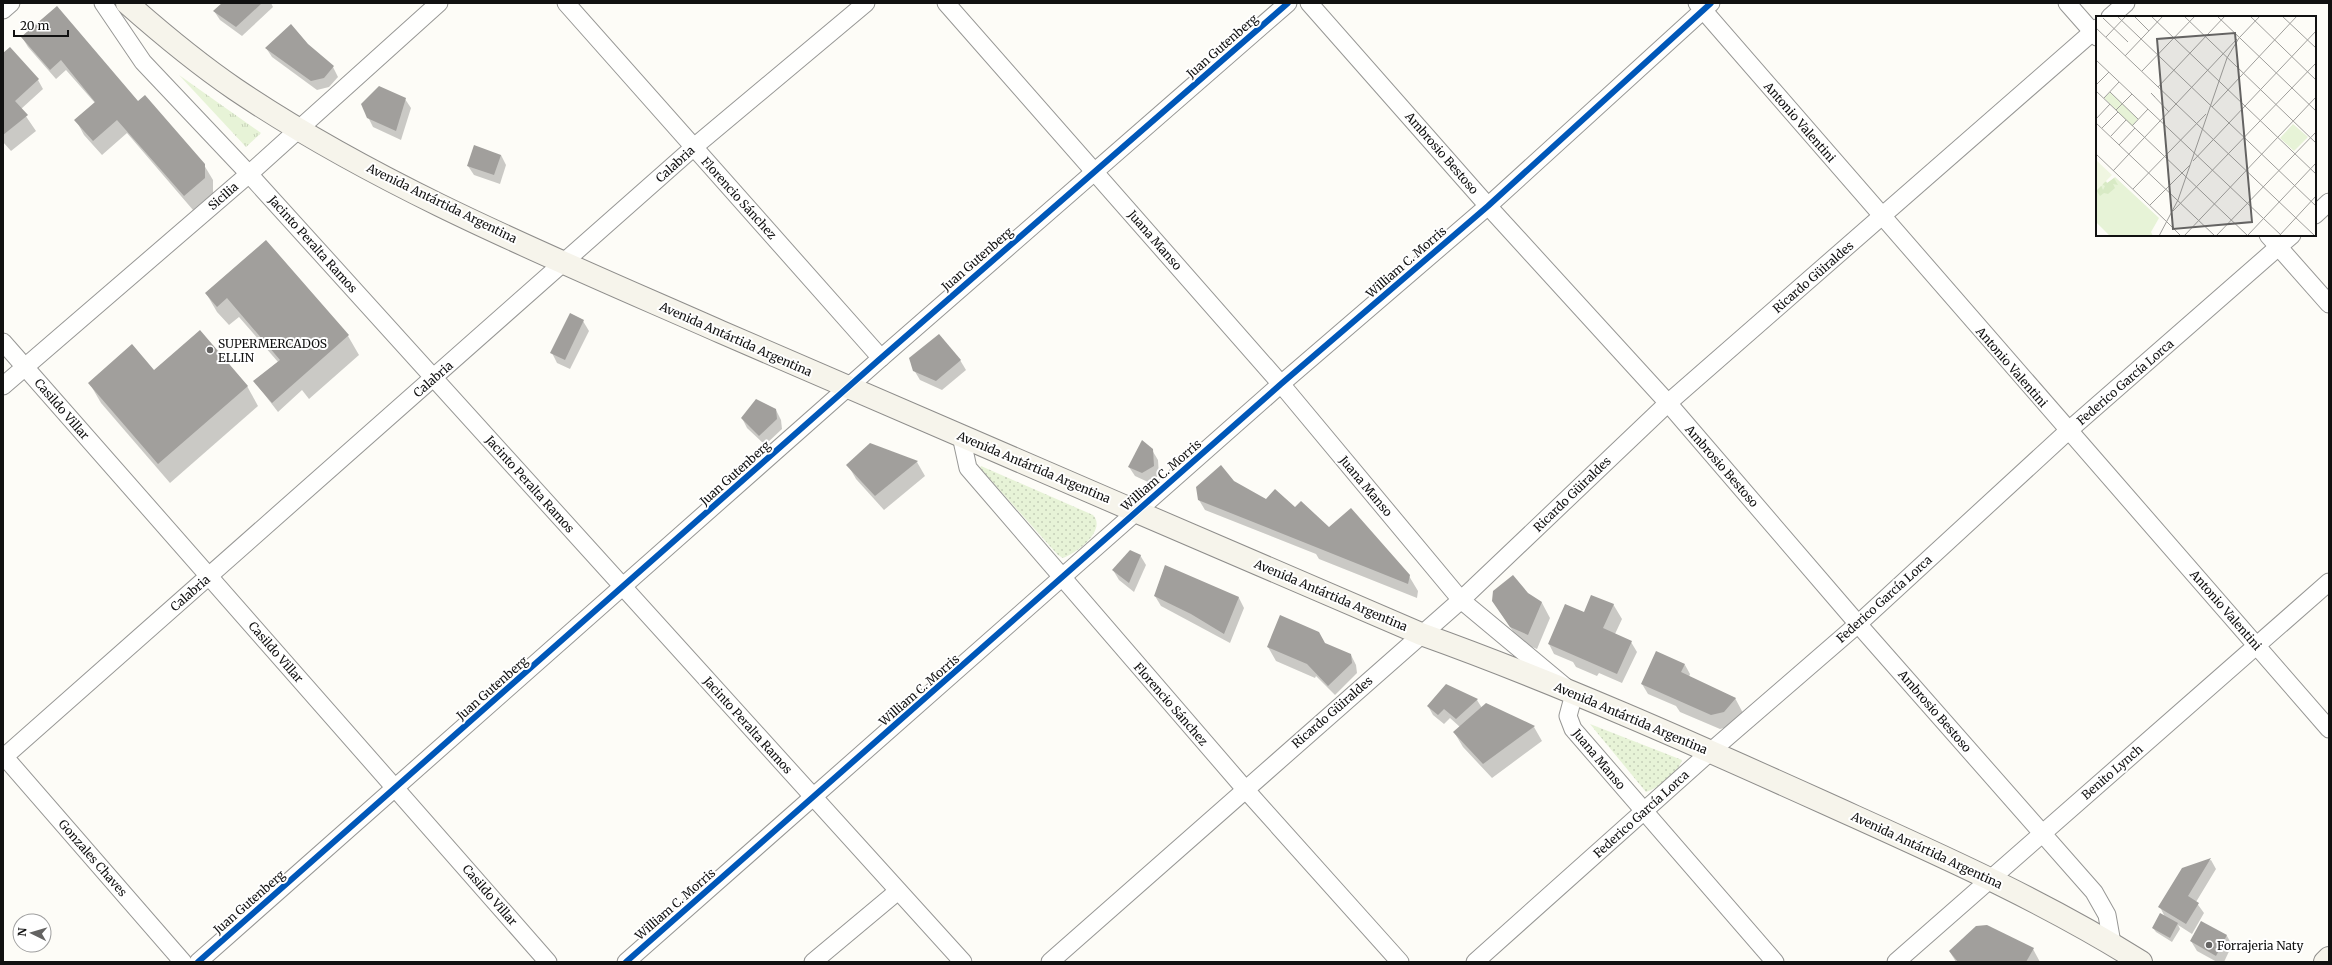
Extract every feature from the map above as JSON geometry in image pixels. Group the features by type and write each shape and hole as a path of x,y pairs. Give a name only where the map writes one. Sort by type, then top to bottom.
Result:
{"main road":[{"name":"Avenida Antártida Argentina","path":"127,3 161,32 234,88 299,129 402,184 564,263 847,388 1421,634 1494,660 1710,752 2037,901 2112,943 2141,962"},
{"path":"2325,962 2329,958"}],"street":[{"path":"3,10 11,3"},
{"name":"Jacinto Peralta Ramos","path":"103,3 143,62 249,174 963,962"},
{"name":"Sicilia","path":"3,386 249,174 439,3"},
{"name":"Florencio Sánchez","path":"566,3 881,358"},
{"name":"Calabria","path":"3,756 434,378 694,147 866,3"},
{"name":"Juana Manso","path":"946,3 1282,384 1461,600 1574,694 1568,716 1573,729 1775,962"},
{"name":"Juan Gutenberg","path":"198,962 881,358 1288,3"},
{"name":"Ambrosio Bestoso","path":"1309,3 1488,206 1668,403 1858,624 2094,892 2108,915 2112,943"},
{"path":"2067,3 2096,33"},
{"path":"2111,16 2126,3"},
{"name":"William C. Morris","path":"626,962 1062,579 1137,511 1488,206 1704,5"},
{"name":"Antonio Valentini","path":"1704,5 1882,217 2068,432 2257,645 2329,729"},
{"name":"Ricardo Güiraldes","path":"1050,962 1461,600 1668,403 2096,33"},
{"path":"2316,214 2329,202"},
{"name":"Federico García Lorca","path":"1475,962 1710,752 1858,624 2068,432 2273,241 2289,236"},
{"path":"2273,241 2329,304"},
{"name":"Casildo Villar","path":"3,342 548,962"},
{"name":"Florencio Sánchez","path":"961,436 968,468 1062,579 1245,789 1400,962"},
{"name":"Benito Lynch","path":"1896,962 2329,582"},
{"name":"Gonzales Chaves","path":"3,756 183,962"},
{"path":"813,962 898,891"}],"green space":[{"path":"179,75 261,133 246,147"},
{"path":"981,466 1093,515 1096,521 1096,527 1093,534 1076,551 1063,558 1058,555 980,468"},
{"path":"1590,724 1682,760 1680,765 1673,775 1658,787 1646,792"}],"building":[{"path":"222,3 262,3 236,27 213,11"},
{"path":"57,6 138,101 145,95 205,164 205,178 184,196 117,120 93,141 74,120 95,102 61,60 50,70 21,37"},
{"path":"291,24 308,44 334,66 324,78 311,81 265,48"},
{"path":"10,47 39,79 15,101 28,115 3,135 3,53"},
{"path":"379,86 406,98 396,131 367,118 361,104"},
{"path":"474,145 501,155 494,175 467,166"},
{"path":"266,240 349,335 272,403 253,381 280,360 227,298 217,307 205,293"},
{"path":"570,313 584,320 565,360 550,353"},
{"path":"200,330 248,386 158,464 88,383 132,344 154,370"},
{"path":"939,334 961,360 936,381 913,371 909,358"},
{"path":"756,399 776,409 777,419 759,436 741,418"},
{"path":"1142,440 1153,449 1154,466 1142,473 1128,467"},
{"path":"870,443 918,461 875,496 846,465"},
{"path":"1221,465 1234,481 1266,499 1275,489 1295,507 1301,501 1329,527 1351,508 1410,575 1408,584 1198,500 1196,487"},
{"path":"1130,550 1141,555 1129,583 1112,570"},
{"path":"1165,565 1239,597 1224,634 1191,614 1154,596"},
{"path":"1513,575 1528,593 1542,602 1528,635 1510,627 1492,601 1493,591"},
{"path":"1591,595 1614,604 1603,628 1632,641 1617,674 1548,644 1565,604 1584,612"},
{"path":"1280,615 1319,632 1325,643 1351,654 1352,663 1328,686 1307,664 1267,647"},
{"path":"1656,651 1685,664 1681,672 1736,698 1724,712 1711,715 1641,684"},
{"path":"1446,684 1478,699 1456,719 1444,709 1438,715 1427,706"},
{"path":"1486,703 1535,726 1483,764 1453,732"},
{"path":"2211,858 2188,896 2199,903 2186,924 2158,907 2182,868"},
{"path":"2160,913 2178,923 2170,938 2152,928"},
{"path":"2201,921 2227,935 2216,956 2190,941"},
{"path":"1987,925 2034,948 2026,962 1958,962 1949,951 1976,926"}],"cycle path":[{"path":"198,962 881,358 1288,3"},
{"path":"626,962 1281,384 1488,206 1711,3"}],"place":[{"name":"SUPERMERCADOS ELLIN","path":"210,350"},
{"name":"Forrajeria Naty","path":"2209,945"}]}
